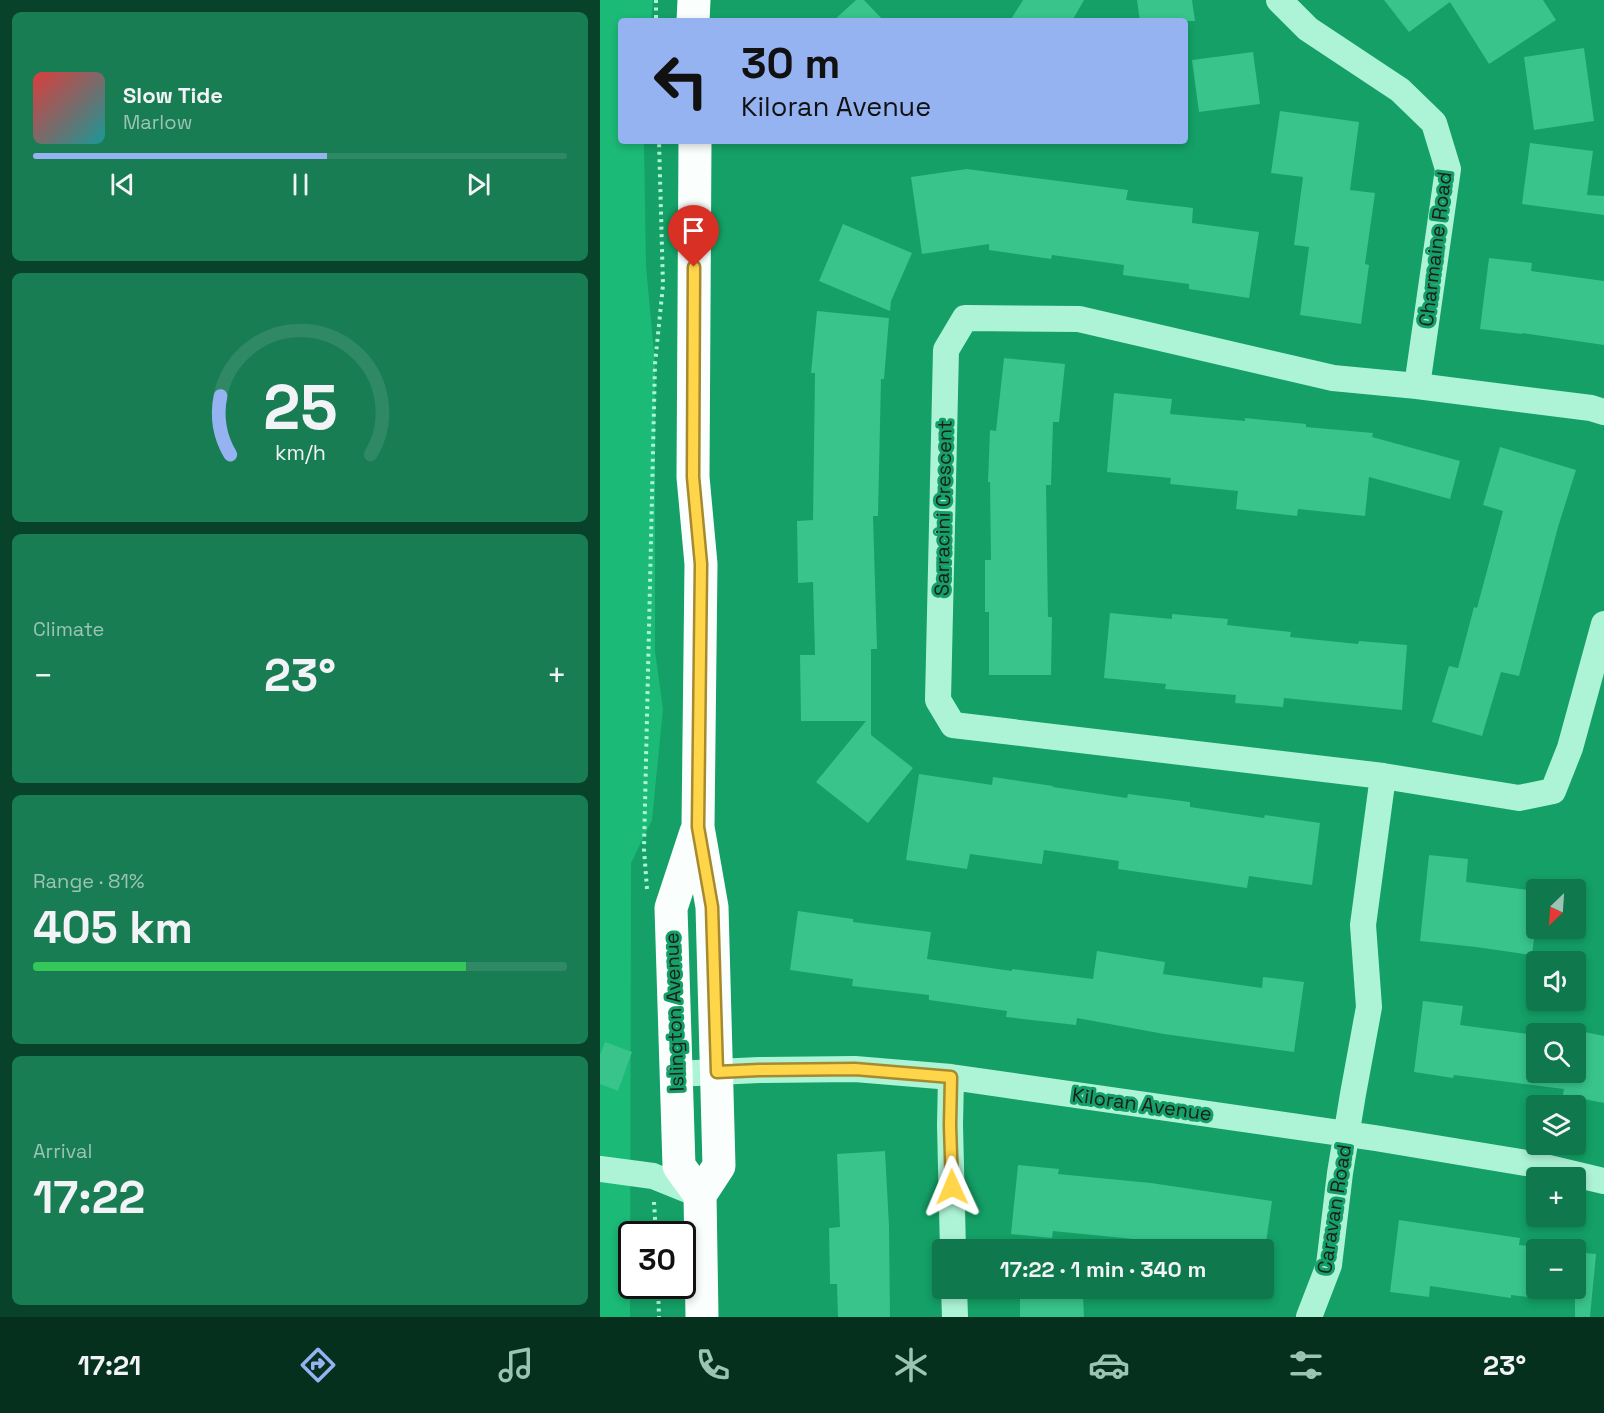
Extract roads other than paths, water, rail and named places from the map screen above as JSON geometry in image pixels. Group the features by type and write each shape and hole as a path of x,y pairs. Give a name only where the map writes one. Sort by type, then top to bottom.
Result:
{"main road":[{"path":"693,18 694,0"},
{"name":"Islington Avenue","path":"695,144 693,477 701,564 698,827 712,907 719,1166 700,1195 679,1166 671,908 698,827"},
{"path":"700,1195 702,1317"}],"street":[{"name":"Charmaine Road","path":"1279,0 1308,29 1401,90 1434,123 1448,169 1417,386"},
{"name":"Sarracini Crescent","path":"1383,776 953,725 938,700 946,350 965,318 1079,319 1333,378 1417,386"},
{"path":"1417,386 1592,408 1604,412"},
{"path":"1346,1134 1369,1007 1363,925 1383,776 1519,798 1553,792 1570,748 1604,624"},
{"name":"Kiloran Avenue","path":"675,1074 855,1069 951,1077 1346,1134 1532,1164 1604,1181"},
{"path":"951,1077 953,1239"},
{"name":"Caravan Road","path":"1309,1317 1329,1265 1346,1134"},
{"path":"600,1169 653,1176 700,1195"},
{"path":"954,1299 955,1317"}]}
